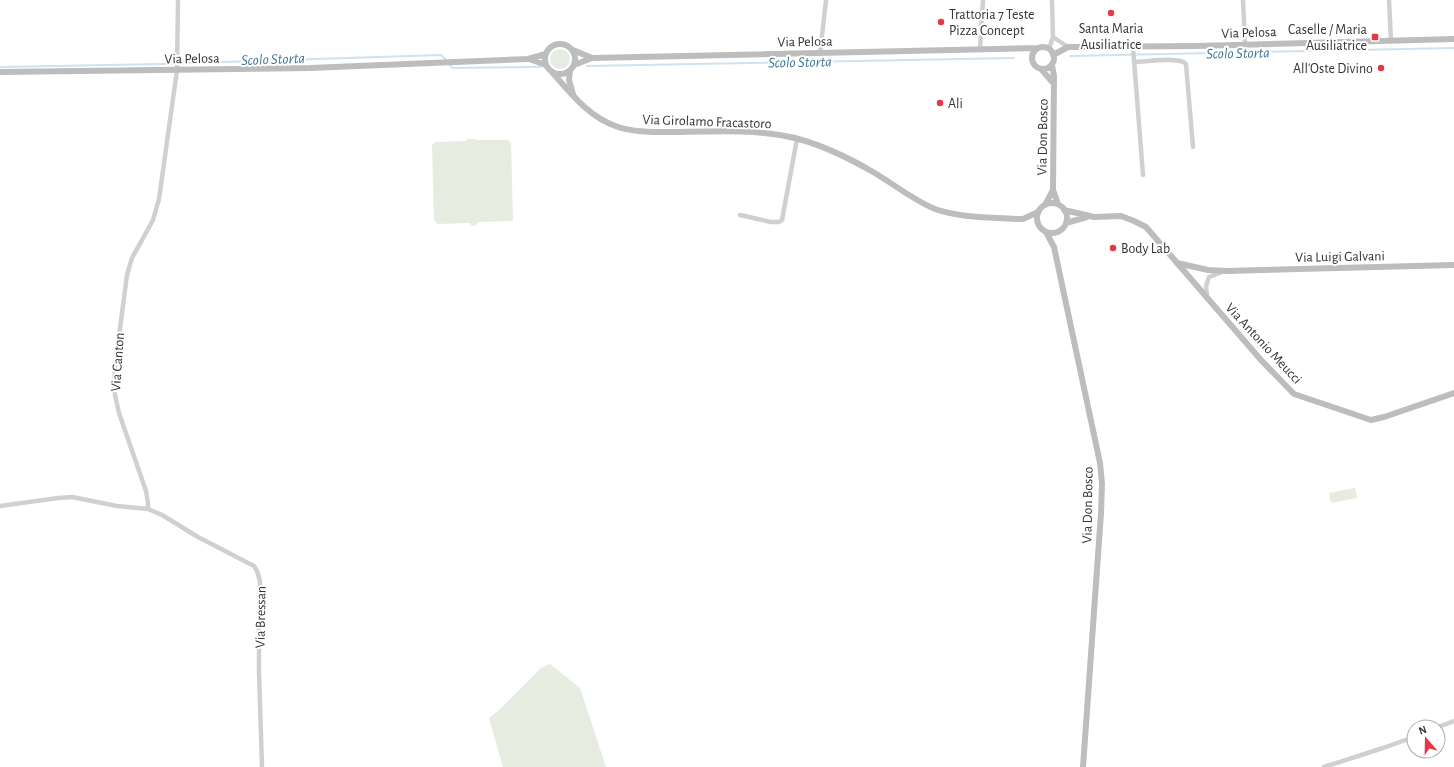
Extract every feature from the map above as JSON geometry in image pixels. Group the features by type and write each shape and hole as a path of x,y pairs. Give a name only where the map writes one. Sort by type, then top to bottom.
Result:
{"main road":[{"name":"Via Pelosa","path":"1068,46 1134,55 1245,44 1454,39"},
{"name":"Via Pelosa","path":"0,72 310,68 528,59 546,54 552,47 561,44 592,58"},
{"path":"1053,55 1068,46"},
{"path":"1018,48 1031,59 1036,67 1042,70 1052,65 1054,58 1049,49 1042,47 1033,52 1031,59"},
{"name":"Via Pelosa","path":"574,65 592,58 1038,48"},
{"path":"573,50 576,60 570,71 569,80 573,96"},
{"path":"546,54 546,64 552,72 561,74 570,71"},
{"name":"Via Pelosa","path":"528,59 546,64"},
{"name":"Via Don Bosco","path":"1052,65 1054,76 1053,190 1058,204 1064,210"},
{"name":"Via Don Bosco","path":"1042,70 1054,84"},
{"name":"Via Girolamo Fracastoro","path":"552,72 581,105 600,119 619,128 646,132 753,132 797,139 845,157 874,172 913,198 936,209 963,216 1023,219 1032,221 1039,226"},
{"name":"Via Don Bosco","path":"1038,212 1045,205 1053,190"},
{"path":"1045,205 1049,203 1058,204"},
{"path":"1064,210 1066,223"},
{"name":"Via Antonio Meucci","path":"1064,210 1087,216 1121,216 1134,220 1146,227 1261,360 1294,394 1371,420 1454,393"},
{"path":"1038,212 1037,217 1039,226"},
{"name":"Via Girolamo Fracastoro","path":"1023,219 1038,212"},
{"name":"Via Antonio Meucci","path":"1066,223 1087,216"},
{"name":"Via Don Bosco","path":"1054,247 1059,231 1066,223"},
{"name":"Via Don Bosco","path":"1039,226 1046,232 1054,247 1100,463 1102,484 1083,767"},
{"path":"1046,232 1059,231"},
{"name":"Via Luigi Galvani","path":"1177,263 1208,270 1227,271 1454,265"}],"street":[{"name":"Via Canton","path":"148,509 146,491 119,413 114,394 114,381 127,275 132,258 149,229 156,211 177,69 178,0"},
{"path":"820,54 826,0"},
{"path":"980,49 983,0"},
{"path":"1049,49 1053,37 1052,0"},
{"path":"1243,0 1245,44"},
{"path":"1389,0 1391,41"},
{"path":"1053,37 1068,46"},
{"path":"1143,175 1134,55 1184,61 1186,64 1193,147"},
{"path":"740,215 771,222 779,222 782,220 797,139"},
{"name":"Via Luigi Galvani","path":"1208,299 1206,286 1209,277 1227,271"},
{"path":"0,506 72,497 117,506 148,509"},
{"name":"Via Bressan","path":"148,509 162,514 198,537 246,561 257,570 260,581 259,643 262,767"},
{"path":"1324,767 1406,739"}],"shaded area":[{"path":"560,49 567,52 570,59 567,66 560,69 553,66 550,59 553,52"},
{"path":"467,139 509,140 509,142 511,142 513,221 478,222 475,226 472,226 469,223 437,224 436,221 434,221 432,144 434,144 434,142 467,141"},
{"path":"1355,488 1357,498 1331,503 1329,493"},
{"path":"550,664 580,688 606,767 503,767 489,718 541,668"}],"waterway":[{"name":"Scolo Storta","path":"1070,56 1454,48"},
{"name":"Scolo Storta","path":"0,67 161,64 441,55 446,60"},
{"name":"Scolo Storta","path":"587,66 1014,58"},
{"name":"Scolo Storta","path":"449,64 453,68 540,67"}],"place":[{"name":"Santa Maria Ausiliatrice","path":"1111,13"},
{"name":"Trattoria 7 Teste Pizza Concept","path":"941,22"},
{"name":"Caselle / Maria Ausiliatrice","path":"1375,37"},
{"name":"All'Oste Divino","path":"1381,68"},
{"name":"Ali","path":"940,103"},
{"name":"Body Lab","path":"1113,248"}]}
